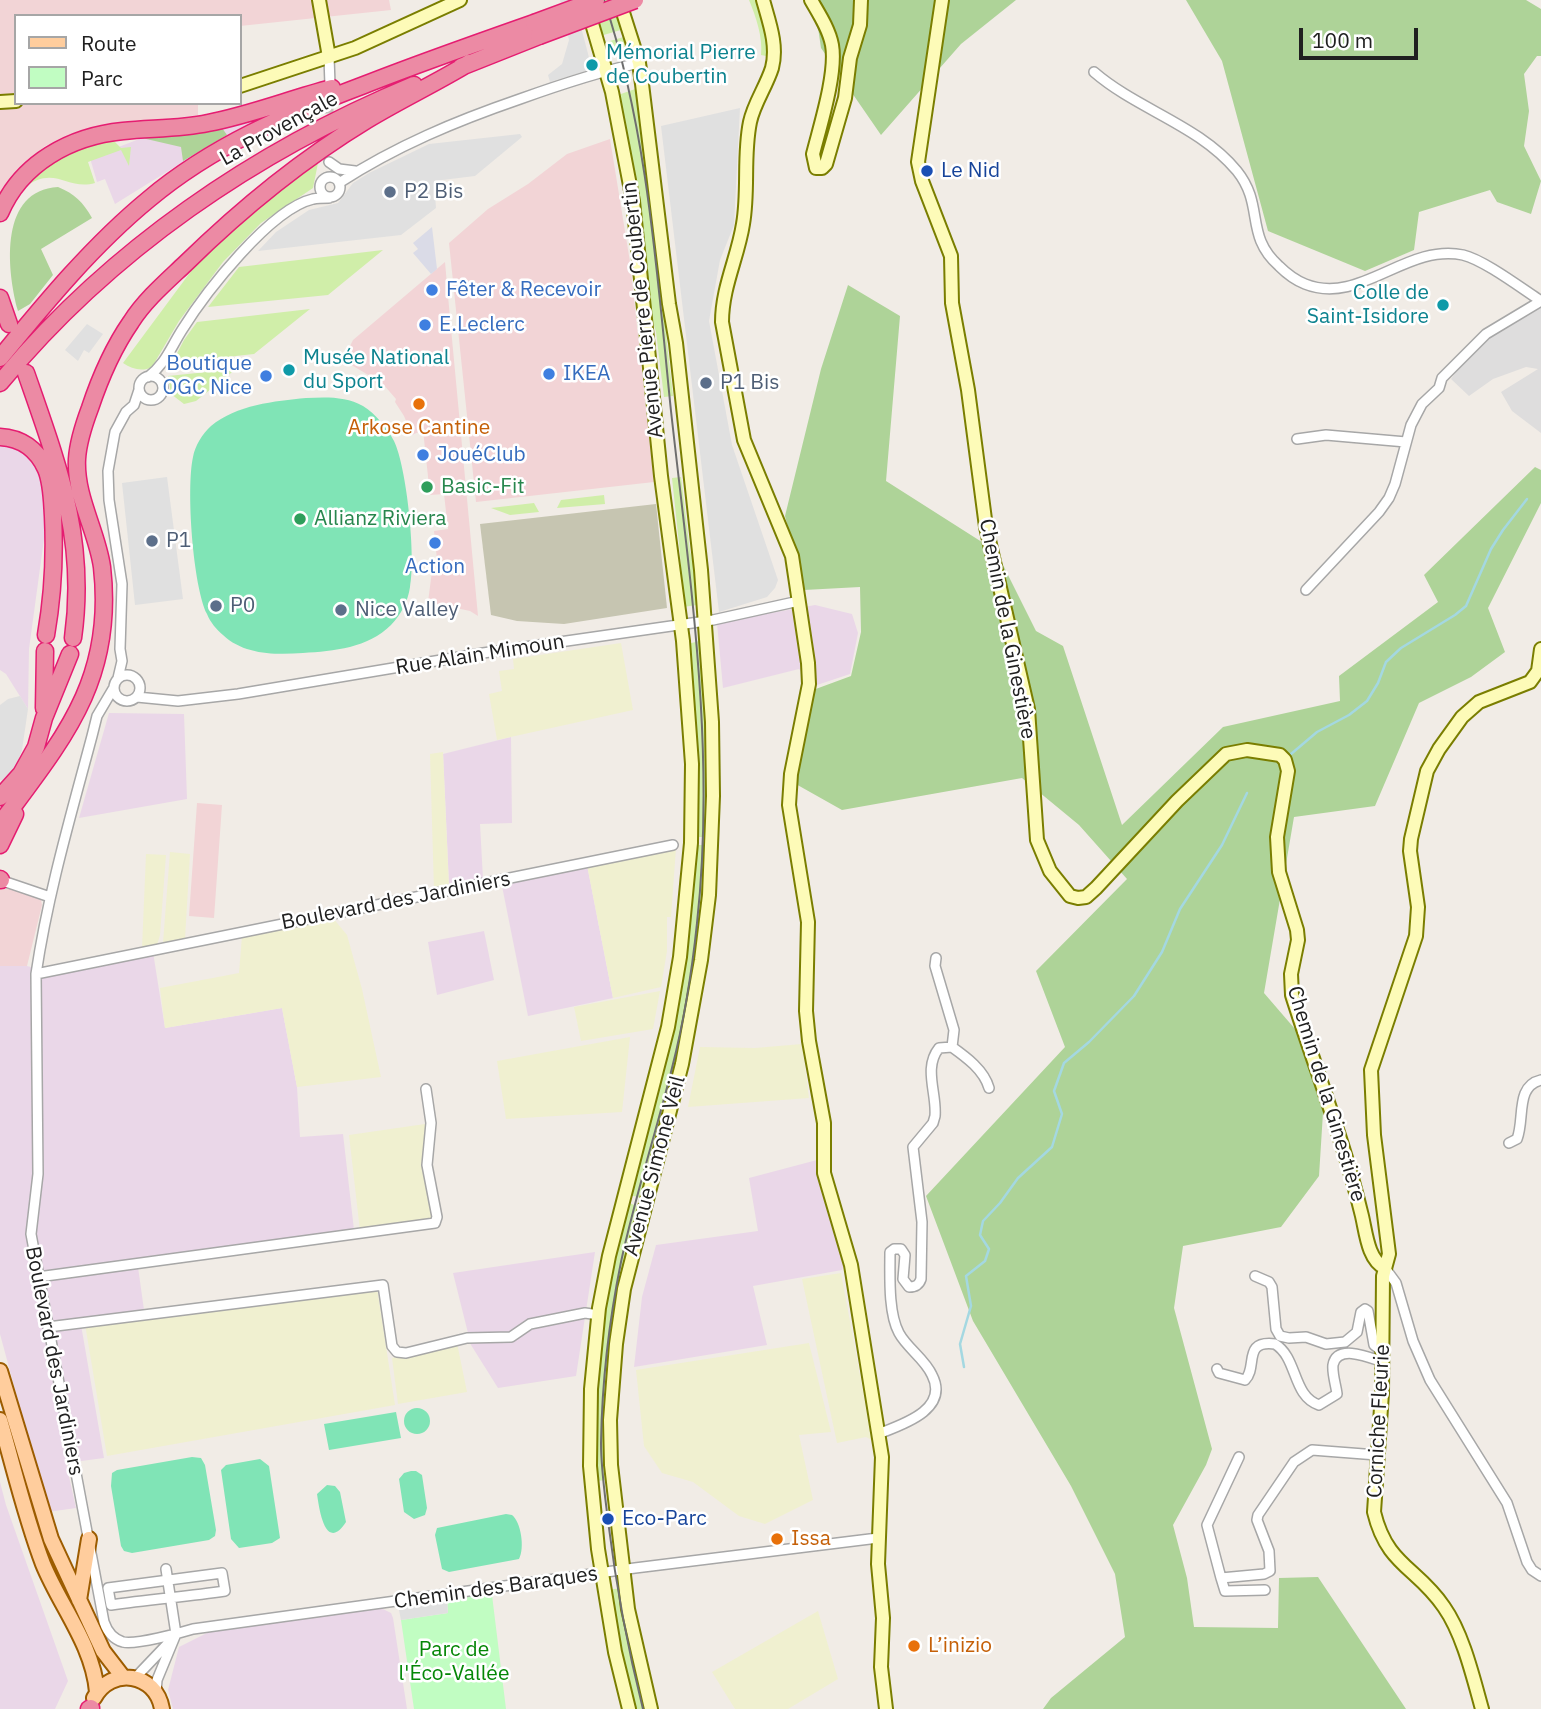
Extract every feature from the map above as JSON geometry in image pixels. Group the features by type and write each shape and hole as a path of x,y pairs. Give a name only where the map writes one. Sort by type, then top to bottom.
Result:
{"highway":[{"name":"La Provençale","path":"0,383 73,304 111,269 204,197 348,114 469,63 596,0"},
{"name":"La Provençale","path":"0,358 47,301 116,229 149,198 220,150 265,125 408,67 635,0"},
{"path":"0,797 47,760 80,706 93,678 104,616 102,566 78,483 77,456 94,395 126,329 149,299 224,226 283,177 368,120 469,63"},
{"path":"0,213 12,191 35,166 62,147 89,137 225,120 408,67"},
{"path":"0,298 9,324"},
{"path":"0,824 11,789 36,747 44,718 72,646 76,614 75,548 60,472 26,373"},
{"path":"0,437 12,437 33,450 46,469 49,479 54,570 46,643 44,718"},
{"path":"0,845 12,823 11,789"}],"main road":[{"path":"319,0 329,57"},
{"path":"242,85 355,48 460,0"},
{"name":"Avenue Pierre de Coubertin","path":"585,0 607,71 632,201 661,475 681,624"},
{"name":"Avenue Pierre de Coubertin","path":"618,0 639,63 665,279 676,343 701,570 704,621"},
{"path":"763,0 773,37 774,53 772,68 750,122 745,170 744,222 726,285 722,322 740,423 751,458 787,541 799,601 809,684 789,791 808,922 806,984 809,1041 824,1123 824,1173 851,1265 882,1470 878,1538 883,1618 881,1667 886,1709"},
{"path":"811,0 822,18 832,47 830,80 813,154 816,167 822,168 826,164 845,98 850,58 860,25 861,0"},
{"name":"Chemin de la Ginestière","path":"942,0 918,162 922,180 951,256 952,303 968,390 986,527 1028,709 1034,815 1037,840 1043,858 1049,871 1070,896 1086,897 1226,754 1247,751 1280,755 1288,772 1279,819 1277,857 1298,940 1291,974 1292,995 1355,1188 1370,1249 1376,1261 1385,1268"},
{"name":"Avenue Simone Veil","path":"651,1709 633,1635 610,1444 616,1344 630,1261 689,1031 709,895 714,765 704,621"},
{"name":"Avenue Simone Veil","path":"629,1709 615,1652 601,1573 591,1487 591,1389 599,1315 612,1246 668,1027 683,933 691,843 692,764 681,624"},
{"name":"Chemin de la Ginestière","path":"1385,1268 1388,1245 1375,1146 1371,1070 1416,936 1418,907 1410,851 1424,784 1432,760 1462,717 1479,702 1530,682 1538,671 1541,649"},
{"name":"Corniche Fleurie","path":"1385,1268 1383,1357 1374,1499 1378,1527 1389,1550 1433,1593 1450,1615 1482,1709"},
{"path":"0,1371 51,1539 79,1602 103,1651 129,1677 150,1685 156,1692 162,1709"},
{"path":"0,1420 44,1566 85,1648 97,1692"},
{"path":"79,1602 89,1539"},
{"path":"90,1709 97,1692 104,1684 129,1677"}],"street":[{"path":"329,57 330,85"},
{"path":"312,199 329,198 339,193 340,183 357,171 433,131 533,94 639,63"},
{"path":"1094,72 1109,85 1184,127 1216,149 1248,186 1253,198 1258,237 1265,254 1303,283 1324,289 1350,287 1395,266 1437,254 1463,256 1541,301 1486,334 1442,378 1439,388 1422,404 1411,425 1389,498 1306,590"},
{"path":"329,177 329,157 339,169 357,171"},
{"path":"329,177 340,183"},
{"path":"134,405 142,380 162,366 181,331 237,257 266,229 312,199 323,180 329,177"},
{"path":"320,187 321,193 329,198"},
{"path":"122,662 140,686 136,697 129,702 115,696 113,689 122,662 122,584 109,500 108,471 116,432 126,412 134,405 158,398 163,388 162,366"},
{"path":"148,377 158,379 163,388"},
{"path":"139,390 142,396 151,400"},
{"path":"1297,439 1326,435 1406,442"},
{"name":"Rue Alain Mimoun","path":"136,697 192,701 482,653 704,621 799,601"},
{"path":"118,678 133,676"},
{"name":"Rue Alain Mimoun","path":"140,686 160,698"},
{"name":"Boulevard des Jardiniers","path":"113,689 101,708 92,736 50,897 36,974 39,1139 31,1234 104,1622 111,1634 122,1642 176,1634"},
{"path":"101,708 121,700"},
{"name":"Boulevard des Jardiniers","path":"36,974 673,845"},
{"path":"0,880 50,897"},
{"path":"936,958 935,966 954,1030 952,1047"},
{"path":"878,1434 913,1420 926,1411 935,1394 932,1375 899,1334 890,1278 890,1252 894,1249 901,1250 905,1255 903,1279 909,1287 920,1283 922,1222 913,1147 933,1123 935,1116 931,1066 933,1055 939,1048 952,1047 967,1057 986,1080 989,1088"},
{"path":"1508,1143 1517,1139 1521,1129 1522,1102 1526,1090 1531,1084 1541,1080"},
{"path":"38,1277 435,1223 437,1217 426,1165 431,1123 426,1089"},
{"path":"1385,1268 1396,1283 1413,1341 1430,1380 1502,1493 1527,1562 1532,1570 1541,1576"},
{"path":"1255,1276 1269,1282 1272,1287 1275,1324 1280,1336 1306,1338 1326,1344 1345,1342 1357,1332 1365,1309 1368,1311 1374,1345 1383,1357"},
{"path":"48,1327 383,1285 392,1346 397,1352 405,1353 467,1338 511,1337 530,1324 585,1313 599,1315"},
{"path":"1217,1369 1219,1373 1245,1380 1250,1377 1252,1352 1255,1348 1275,1345 1287,1354 1306,1398 1319,1405 1337,1394 1333,1368 1335,1359 1353,1353 1383,1357"},
{"path":"1221,1578 1264,1574 1270,1570 1269,1551 1257,1520 1258,1515 1294,1462 1302,1455 1312,1450 1377,1455"},
{"path":"1239,1457 1207,1525 1225,1591 1265,1590"},
{"name":"Chemin des Baraques","path":"176,1634 193,1629 623,1569 878,1538"},
{"path":"156,1692 157,1680 176,1634 166,1569"},
{"path":"222,1573 225,1591 171,1599 111,1605 108,1588 222,1573"},
{"path":"129,1677 176,1634"}],"shaded area":[{"path":"0,0 389,0 391,10 242,26 242,14 14,14 14,105 198,105 198,115 108,127 45,146 7,182 0,199"},
{"path":"560,0 574,0 592,69 550,82 548,75 562,64 569,40"},
{"name":"P1 Bis","path":"740,108 734,225 720,260 709,321 732,445 778,580 767,597 719,612 661,126"},
{"path":"283,109 220,139 115,204 105,179 97,182 90,158 142,138 147,133"},
{"name":"P2 Bis","path":"520,134 522,137 475,176 434,181 436,208 401,235 258,251 276,232 309,210 338,203 353,183 429,144"},
{"name":"IKEA","path":"610,139 630,262 654,482 476,502 449,243 488,209 528,184 567,154"},
{"path":"432,227 437,269 431,274 413,253 418,249 413,243"},
{"name":"Nice Valley","path":"445,262 478,616 470,611 428,602 432,571 438,569 434,531 448,529 444,494 430,495 423,430 412,435 395,402 396,399 383,384 379,387 370,376 343,360 353,340"},
{"path":"1541,301 1541,433 1512,411 1501,392 1538,369 1526,367 1493,379 1469,396 1451,379 1486,329"},
{"path":"87,324 103,334 89,353 84,350 78,361 65,350"},
{"path":"0,443 25,451 39,468 47,502 29,649 28,709 6,674 0,670"},
{"name":"P1","path":"167,477 183,599 135,605 122,483"},
{"path":"656,504 667,608 564,624 517,621 491,615 480,524"},
{"path":"815,605 852,614 858,633 850,674 814,686 799,669 723,688 717,623"},
{"path":"621,643 633,710 497,740 489,694 502,691 499,671 514,669 513,659"},
{"path":"20,696 28,709 22,750 16,766 4,781 0,780 0,705 8,699"},
{"path":"109,713 184,714 187,799 79,818"},
{"path":"511,737 512,823 480,824 483,879 449,885 443,754"},
{"path":"443,752 449,887 434,891 430,754"},
{"path":"197,803 222,805 214,918 189,916"},
{"path":"676,848 671,917 667,917 667,951 661,987 613,998 587,865"},
{"path":"170,852 190,854 185,939 163,943"},
{"path":"146,854 166,855 160,935 157,945 142,948"},
{"path":"587,865 613,998 528,1016 502,886"},
{"path":"0,884 41,900 27,966 0,966"},
{"path":"333,918 347,935 381,1077 297,1087 282,1008 165,1028 160,988 239,973 242,936"},
{"path":"484,931 494,980 437,995 428,942"},
{"path":"153,952 165,1028 282,1008 297,1087 300,1137 343,1134 354,1230 137,1260 144,1310 80,1319 104,1458 66,1463 76,1508 48,1512 0,1334 0,966 27,966 51,972"},
{"path":"660,991 653,1029 581,1041 574,1007"},
{"path":"630,1037 622,1112 506,1119 497,1061"},
{"path":"802,1044 809,1098 688,1107 700,1047 755,1048"},
{"path":"425,1124 433,1219 360,1231 349,1135"},
{"path":"817,1160 846,1257 842,1270 753,1286 767,1345 634,1367 642,1297 656,1245 758,1231 749,1178"},
{"path":"595,1252 576,1376 498,1388 471,1345 453,1273"},
{"path":"841,1273 872,1440 866,1437 837,1443 802,1279"},
{"path":"377,1288 395,1405 107,1456 85,1324"},
{"path":"457,1343 467,1392 398,1404 392,1358"},
{"path":"809,1343 831,1432 799,1435 813,1500 765,1524 739,1516 693,1482 662,1473 644,1446 636,1370"},
{"path":"0,1482 68,1681 55,1709 0,1709"},
{"path":"447,1599 448,1613 401,1620 398,1605"},
{"path":"381,1608 391,1613 393,1618 407,1709 173,1709 168,1690 179,1647 211,1631"},
{"path":"818,1611 838,1679 788,1709 735,1709 712,1672"}],"green space":[{"path":"589,0 613,0 621,30 600,36"},
{"path":"749,0 759,0 771,57 761,55 760,34"},
{"path":"814,0 1016,0 961,44 881,135 821,48"},
{"path":"1186,0 1526,0 1541,9 1541,56 1537,56 1524,74 1529,111 1524,146 1541,181 1531,214 1497,202 1490,190 1419,212 1414,250 1365,271 1268,231 1222,61"},
{"path":"627,36 631,51 607,57 603,43"},
{"path":"638,88 673,396 664,397 656,332 647,302 639,201 618,95"},
{"path":"220,125 227,135 183,161 181,147 142,138 147,133"},
{"path":"111,138 121,148 131,147 129,166 121,150 88,162 95,183 76,184 43,178 22,189 24,182 62,154"},
{"path":"319,158 313,188 261,223 223,262 179,321 152,367 137,369 123,363 206,251 242,216"},
{"path":"58,187 78,199 92,218 41,249 53,275 30,304 18,311 10,253 17,216 26,201 39,191"},
{"path":"383,250 328,295 208,307 239,267"},
{"path":"848,285 900,316 886,481 996,551 1036,631 1063,646 1122,825 1223,727 1340,701 1339,676 1438,602 1424,575 1535,467 1541,470 1541,503 1488,608 1505,652 1471,677 1419,703 1375,806 1294,817 1264,993 1326,1065 1319,1176 1281,1227 1183,1246 1174,1308 1212,1449 1173,1525 1187,1578 1194,1627 1278,1628 1279,1578 1318,1577 1406,1709 1043,1709 1051,1698 1125,1637 1115,1574 1071,1486 973,1321 926,1196 1065,1047 1036,971 1127,879 1079,825 1022,778 842,810 794,783 813,690 851,676 861,632 860,587 804,590 785,516 821,369"},
{"path":"310,309 254,354 172,363 197,322"},
{"path":"236,369 196,401 184,404 171,394 168,376"},
{"name":"Allianz Riviera","path":"306,398 350,400 377,417 394,441 403,471 409,513 412,556 410,587 406,603 398,617 372,639 327,651 282,654 250,650 231,642 214,626 202,601 192,537 190,491 193,457 202,436 211,426 232,413 256,405"},
{"path":"681,477 690,551 698,581 697,605 683,607 672,478"},
{"path":"604,495 605,504 557,508 561,500"},
{"path":"534,503 539,512 510,515 491,508"},
{"path":"699,641 708,723 707,837 697,837 688,644"},
{"path":"697,845 706,845 702,923 678,1063 641,1198 630,1195"},
{"path":"629,1203 640,1207 626,1260 607,1480 596,1481 595,1411 600,1340 612,1271"},
{"path":"417,1408 426,1412 430,1421 426,1430 417,1434 408,1430 404,1421 408,1412"},
{"path":"396,1412 401,1438 329,1450 324,1424"},
{"path":"192,1457 201,1458 205,1465 215,1536 209,1540 132,1553 124,1551 111,1486 112,1473"},
{"path":"260,1459 269,1466 280,1538 272,1543 239,1548 231,1539 221,1470 226,1465"},
{"path":"411,1471 422,1475 427,1508 425,1515 414,1519 404,1512 399,1479 404,1473"},
{"path":"327,1485 335,1486 340,1492 346,1522 339,1531 333,1533 324,1525 317,1494"},
{"path":"506,1514 515,1518 520,1529 522,1548 519,1559 449,1572 442,1569 435,1535 437,1528"},
{"path":"621,1588 647,1709 633,1709 607,1590"},
{"name":"Parc de l'Éco-Vallée","path":"492,1595 506,1709 414,1709 401,1620 448,1613 447,1599"}],"waterway":[{"path":"1291,754 1317,732 1349,715 1367,701 1386,662 1401,648 1466,606 1491,549 1527,499"},
{"path":"964,1367 960,1344 971,1306 966,1276 985,1261 989,1249 980,1235 983,1221 1018,1178 1052,1147 1062,1114 1054,1091 1064,1063 1089,1042 1134,996 1162,952 1180,909 1222,845 1247,793"}],"tunnel":[{"path":"329,95 329,127"}],"tram line":[{"path":"604,0 631,100 649,204 693,603 704,794 697,923 687,996 672,1068 621,1262 603,1397 603,1482 623,1615 643,1709"}],"place":[{"name":"Mémorial Pierre de Coubertin","path":"592,65"},
{"name":"Le Nid","path":"927,171"},
{"name":"P2 Bis","path":"390,192"},
{"name":"Fêter & Recevoir","path":"432,290"},
{"name":"Colle de Saint-Isidore","path":"1443,305"},
{"name":"E.Leclerc","path":"425,325"},
{"name":"Musée National du Sport","path":"289,370"},
{"name":"IKEA","path":"549,374"},
{"name":"Boutique OGC Nice","path":"266,376"},
{"name":"P1 Bis","path":"706,383"},
{"name":"Arkose Cantine","path":"419,404"},
{"name":"JouéClub","path":"423,455"},
{"name":"Basic-Fit","path":"427,487"},
{"name":"Allianz Riviera","path":"300,519"},
{"name":"P1","path":"152,541"},
{"name":"Action","path":"435,543"},
{"name":"P0","path":"216,606"},
{"name":"Nice Valley","path":"341,610"},
{"name":"Eco-Parc","path":"608,1519"},
{"name":"Issa","path":"777,1539"},
{"name":"L’inizio","path":"914,1646"}]}
